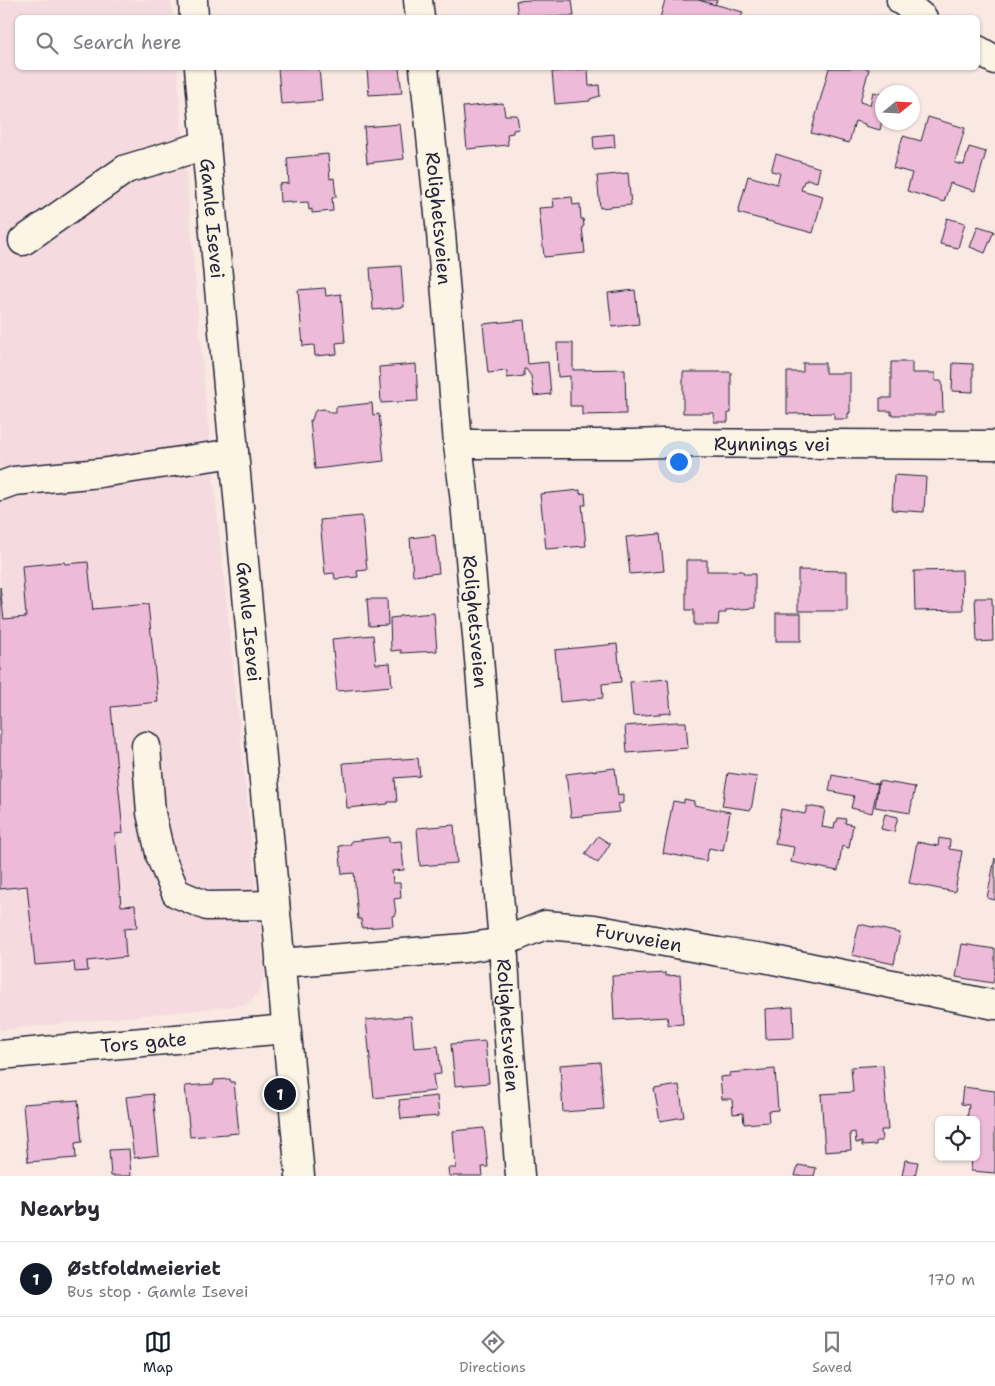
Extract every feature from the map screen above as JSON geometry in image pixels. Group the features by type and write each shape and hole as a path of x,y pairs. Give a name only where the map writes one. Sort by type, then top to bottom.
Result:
{"street":[{"path":"192,0 194,15"},
{"path":"418,0 420,15"},
{"path":"902,0 920,15"},
{"path":"980,51 995,60"},
{"name":"Gamle Isevei","path":"199,70 300,1176"},
{"name":"Rolighetsveien","path":"424,70 442,242 458,444 465,502 503,942 520,1176"},
{"path":"23,241 126,169 206,145"},
{"name":"Rynnings vei","path":"458,444 995,444"},
{"path":"0,486 14,481 100,473 234,453"},
{"path":"146,746 151,813 161,858 176,892 208,906 275,904"},
{"name":"Furuveien","path":"280,962 465,948 503,942 545,925 594,929 802,965 995,1005"},
{"name":"Tors gate","path":"0,1055 286,1029"}],"shaded area":[{"path":"0,0 171,0 173,15 15,15 15,70 177,70 206,405 265,975 259,992 245,1005 0,1030"}],"building":[{"path":"572,0 574,15 518,15 516,1"},
{"path":"665,0 699,0 743,12 742,15 661,15"},
{"path":"699,0 717,0 715,5"},
{"path":"278,70 319,70 322,101 281,104"},
{"path":"367,70 399,70 402,93 369,95"},
{"path":"588,70 589,86 599,85 600,96 590,99 590,101 555,104 552,72"},
{"path":"828,70 869,70 860,102 870,105 873,92 875,92 875,129 855,121 849,143 811,133"},
{"path":"503,103 505,115 517,115 519,129 507,134 508,145 467,149 463,107"},
{"path":"928,117 965,128 955,163 964,165 969,147 986,152 975,191 950,183 944,202 907,191 912,173 893,168 903,136 921,141"},
{"path":"400,124 404,159 367,163 364,127"},
{"path":"614,134 615,147 594,149 593,136"},
{"path":"328,154 330,179 334,178 336,197 332,198 333,211 312,213 312,209 309,210 308,202 280,202 279,184 289,183 287,158"},
{"path":"776,154 820,168 817,182 807,179 807,181 804,181 801,190 823,196 813,233 738,213 748,176 777,184 780,173 771,171"},
{"path":"628,173 631,205 600,208 597,176"},
{"path":"572,197 573,205 580,204 581,219 583,219 584,226 582,227 585,253 544,257 539,208 554,207 553,199"},
{"path":"947,218 965,223 958,248 940,244"},
{"path":"978,226 994,231 985,253 970,247"},
{"path":"401,266 404,307 373,310 370,268"},
{"path":"325,288 326,296 341,294 345,342 336,343 337,354 315,356 314,345 303,346 298,290"},
{"path":"635,290 639,324 612,327 608,293"},
{"path":"524,320 528,364 548,362 551,394 534,396 531,376 526,369 524,369 524,376 507,378 507,371 488,373 483,324"},
{"path":"557,343 573,343 573,370 625,369 626,414 582,415 582,406 570,406 570,376 558,377"},
{"path":"891,362 912,362 912,373 935,373 935,381 942,381 943,412 935,412 935,415 891,415 891,411 880,411 880,398 891,398"},
{"path":"803,363 825,363 825,373 850,373 850,413 848,413 848,419 834,419 834,413 787,414 787,372 803,372"},
{"path":"953,363 973,364 973,392 952,391"},
{"path":"416,364 418,401 381,403 379,367"},
{"path":"683,372 731,372 731,413 728,413 728,422 714,422 714,413 683,413"},
{"path":"372,403 373,415 379,414 384,461 315,469 310,420 312,420 316,410 324,409 331,413 336,413 336,407"},
{"path":"894,475 926,477 924,512 892,510"},
{"path":"580,490 580,494 585,493 586,505 582,505 586,546 546,549 540,494"},
{"path":"362,516 367,570 357,571 358,577 335,579 334,573 325,574 320,520"},
{"path":"660,534 664,571 630,574 626,537"},
{"path":"435,535 439,573 413,576 410,538"},
{"path":"686,560 707,560 707,571 743,571 744,574 755,574 755,608 726,610 726,613 719,613 718,625 694,625 694,610 686,610"},
{"path":"64,562 65,564 88,562 93,611 93,609 148,604 158,702 111,707 123,833 115,834 121,906 135,905 137,928 124,929 126,957 87,961 88,971 75,972 74,962 35,965 27,886 0,889 0,587 4,619 26,617 22,566"},
{"path":"798,570 847,571 847,611 798,611"},
{"path":"962,570 963,610 915,611 914,571"},
{"path":"975,598 992,598 993,641 977,642"},
{"path":"367,599 387,599 388,625 369,626"},
{"path":"434,613 437,651 401,653 401,650 391,651 390,618"},
{"path":"776,613 801,613 801,641 776,641"},
{"path":"373,635 376,664 390,663 392,686 337,691 332,639"},
{"path":"617,644 621,682 602,684 603,698 560,702 555,650"},
{"path":"668,679 671,713 633,716 630,682"},
{"path":"686,722 688,748 627,753 625,726"},
{"path":"418,758 420,776 395,778 397,802 347,808 343,763"},
{"path":"615,768 618,795 623,794 623,803 618,804 620,812 571,817 566,774"},
{"path":"728,773 757,777 751,810 722,806"},
{"path":"832,775 878,784 872,813 851,808 854,796 829,791"},
{"path":"879,781 915,787 910,813 875,807"},
{"path":"684,799 694,801 694,805 730,812 723,851 709,848 706,861 663,853 673,801 684,803"},
{"path":"807,806 825,809 822,827 834,829 838,818 846,819 845,823 853,825 849,848 842,846 838,871 791,862 794,847 775,844 781,809 805,814"},
{"path":"885,814 898,817 894,832 881,829"},
{"path":"454,825 457,863 420,866 417,828"},
{"path":"598,836 610,844 598,863 585,854"},
{"path":"389,837 389,842 401,841 404,870 392,871 393,883 400,883 401,898 394,899 396,915 392,916 393,926 362,928 361,919 358,919 354,873 342,874 339,846 351,844 351,841"},
{"path":"939,838 950,840 949,849 962,851 955,892 909,883 917,842 938,846"},
{"path":"995,858 995,900 987,898"},
{"path":"859,924 900,933 894,964 852,955"},
{"path":"962,944 995,949 993,983 956,977"},
{"path":"666,973 666,976 680,975 683,1024 668,1025 667,1017 614,1020 612,976"},
{"path":"793,1007 794,1038 766,1039 765,1009"},
{"path":"411,1016 414,1048 438,1046 441,1074 433,1075 435,1091 374,1098 366,1020"},
{"path":"485,1041 489,1083 455,1086 451,1044"},
{"path":"600,1062 604,1109 563,1112 560,1065"},
{"path":"883,1065 888,1130 881,1130 882,1141 876,1141 876,1145 862,1146 862,1142 856,1143 855,1132 850,1133 851,1150 825,1152 821,1094 853,1092 851,1067"},
{"path":"775,1069 778,1110 768,1111 769,1122 744,1124 743,1113 733,1114 732,1099 722,1099 720,1077 730,1076 729,1073"},
{"path":"230,1079 231,1082 234,1082 239,1133 190,1137 185,1086 214,1084 214,1080"},
{"path":"679,1085 684,1117 660,1121 654,1089"},
{"path":"963,1087 995,1091 995,1173 971,1171 972,1161 980,1161 980,1116 968,1116 969,1105 961,1104"},
{"path":"153,1094 159,1155 134,1158 126,1097"},
{"path":"437,1096 439,1116 401,1119 399,1100"},
{"path":"78,1100 82,1142 75,1143 76,1158 28,1162 23,1104"},
{"path":"484,1128 488,1167 482,1167 483,1176 449,1176 448,1168 456,1168 453,1131"},
{"path":"129,1149 131,1176 111,1176 109,1150"},
{"path":"905,1160 918,1162 915,1176 902,1176"},
{"path":"798,1165 816,1168 814,1176 795,1176"}],"place":[{"name":"Østfoldmeieriet","path":"280,1094"}]}
